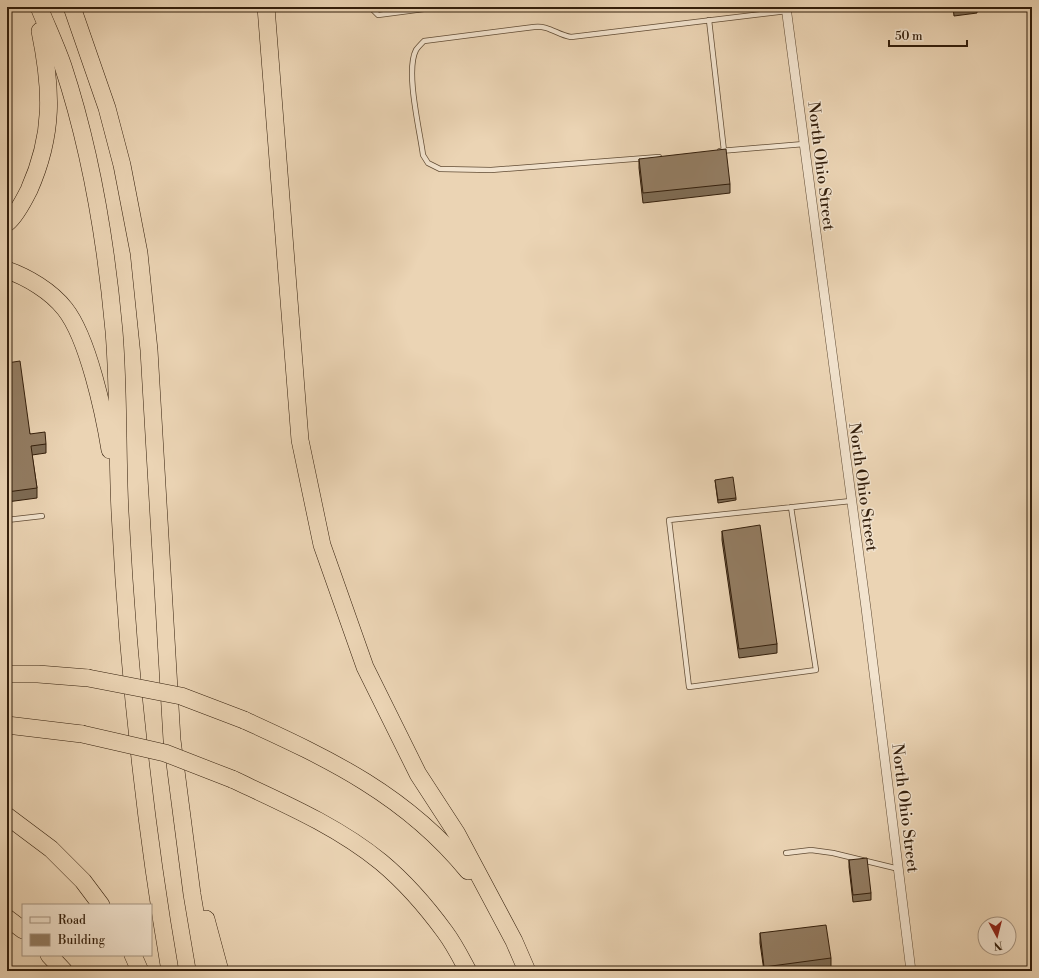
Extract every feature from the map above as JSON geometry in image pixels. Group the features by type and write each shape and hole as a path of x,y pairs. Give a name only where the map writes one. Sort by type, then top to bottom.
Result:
{"highway":[{"path":"7,223 25,197 39,167 48,125 50,90 45,53 35,7"},
{"path":"39,7 62,65 81,126 92,177 108,267 114,334 120,512 128,629 143,780 162,923 170,971"},
{"path":"72,7 107,108 122,165 139,253 149,350 172,740 192,894 205,971"},
{"path":"266,7 300,440 322,545 365,667 418,774 457,834 514,941 527,971"},
{"path":"7,270 30,280 48,294 64,308 74,325 88,357 107,435 120,512"},
{"path":"7,674 38,674 88,678 181,696 244,720 314,752 351,773 418,818 454,853 491,900"},
{"path":"7,725 82,734 165,753 232,779 331,828 380,862 415,894 446,933 468,971"},
{"path":"181,812 220,971"},
{"path":"7,816 52,849 83,881 101,904"},
{"path":"7,918 22,929"},
{"path":"50,956 64,971"},
{"path":"132,956 140,971"}],"street":[{"name":"North Ohio Street","path":"786,9 911,971"}],"lane":[{"path":"370,7 378,15 439,7"},
{"path":"662,156 514,170 440,168 428,163 423,155 412,82 416,50 424,41 543,26 563,36 571,37 786,9"},
{"path":"709,20 724,151"},
{"path":"716,152 804,144"},
{"path":"791,507 816,670 689,687 669,520 791,507 851,501"},
{"path":"7,520 42,516"},
{"path":"786,853 811,850 833,853 898,869"}],"building":[{"path":"726,149 730,184 643,193 639,159"},
{"path":"20,361 30,434 45,432 46,444 31,446 37,488 7,492 7,363"},
{"path":"733,477 736,498 718,500 715,480"},
{"path":"760,525 777,644 739,649 722,531"},
{"path":"867,858 871,893 853,895 849,860"},
{"path":"826,925 831,958 764,967 760,933"}]}
